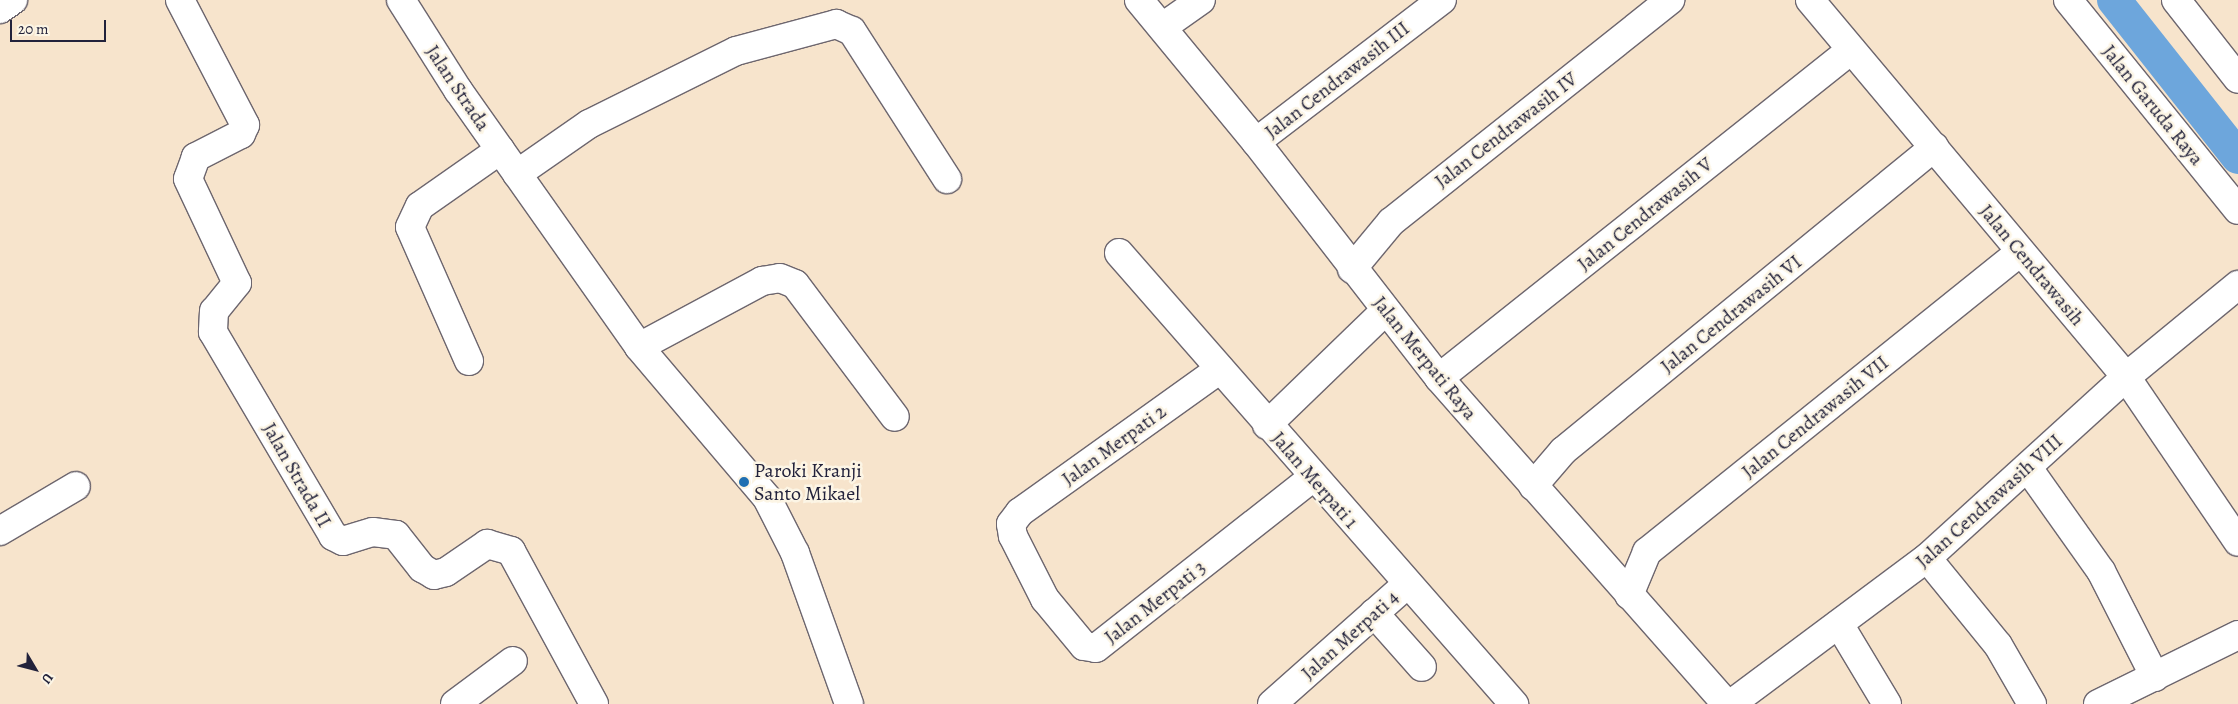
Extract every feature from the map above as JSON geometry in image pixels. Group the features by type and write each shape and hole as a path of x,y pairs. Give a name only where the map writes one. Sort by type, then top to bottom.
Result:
{"street":[{"path":"0,9 12,0"},
{"name":"Jalan Strada II","path":"180,0 244,125 241,134 196,157 188,178 237,282 214,311 213,332 333,536 343,541 373,532 396,535 422,568 434,575 446,572 487,544 511,551 594,704"},
{"name":"Jalan Strada","path":"401,0 500,150 639,347 767,498 794,554 849,704"},
{"name":"Jalan Merpati Raya","path":"1139,0 1164,26 1439,378 1726,704"},
{"path":"1164,26 1201,0"},
{"name":"Jalan Cendrawasih III","path":"1256,142 1442,0"},
{"name":"Jalan Cendrawasih IV","path":"1352,269 1391,222 1670,0"},
{"name":"Jalan Cendrawasih","path":"1810,0 2126,376 2238,542"},
{"name":"Jalan Garuda Raya","path":"2068,0 2238,210"},
{"path":"2176,0 2238,80"},
{"path":"518,174 589,124 736,51 836,24 852,31 948,180"},
{"name":"Jalan Cendrawasih V","path":"1439,378 1851,50"},
{"name":"Jalan Cendrawasih VI","path":"1534,486 1563,451 1934,147"},
{"path":"469,361 410,227 420,206 500,150"},
{"name":"Jalan Cendrawasih VII","path":"1629,595 1647,552 2020,252"},
{"name":"Jalan Merpati 1","path":"1119,253 1406,585 1514,704"},
{"path":"639,347 762,281 780,278 795,284 895,417"},
{"name":"Jalan Cendrawasih VIII","path":"1730,704 1928,558 2126,376 2238,285"},
{"path":"1267,425 1386,310"},
{"name":"Jalan Merpati 2","path":"1011,524 1020,512 1220,369"},
{"path":"2028,468 2101,571 2155,677"},
{"name":"Jalan Merpati 3","path":"1011,524 1013,536 1045,599 1084,646 1096,648 1313,477"},
{"path":"0,531 76,486"},
{"path":"1928,558 1998,645 2032,704"},
{"name":"Jalan Merpati 4","path":"1272,704 1406,585"},
{"path":"1374,613 1422,667"},
{"path":"1839,624 1887,704"},
{"path":"2098,704 2238,635"},
{"path":"455,704 513,661"}],"waterway":[{"path":"2114,0 2238,157"}],"place":[{"name":"Paroki Kranji Santo Mikael","path":"744,482"}]}
